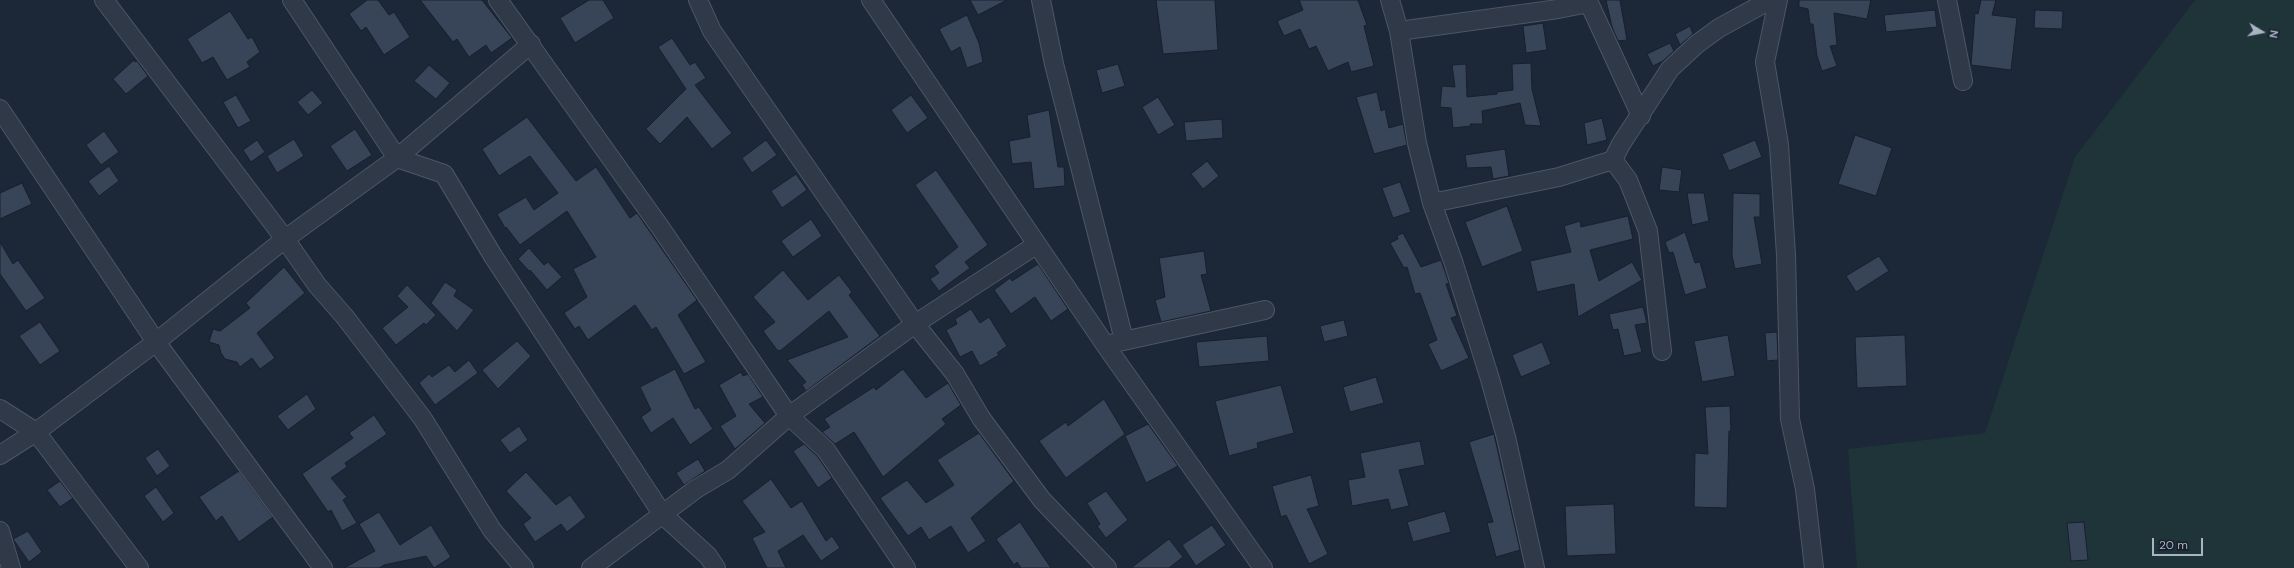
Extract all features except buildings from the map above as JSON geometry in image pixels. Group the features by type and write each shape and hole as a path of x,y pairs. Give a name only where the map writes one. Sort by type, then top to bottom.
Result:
{"street":[{"path":"104,0 286,239 317,285 424,419 492,530 524,568"},
{"path":"292,0 397,158 444,174 492,256 663,514 708,556 716,568"},
{"path":"498,0 531,44 789,416 826,450 906,568"},
{"path":"698,0 712,31 915,324 955,374 982,418 1042,500 1106,568"},
{"path":"871,0 1036,245 1263,568"},
{"path":"1041,0 1054,64 1124,340"},
{"path":"1390,0 1399,31 1417,143 1432,203 1453,261 1490,379 1506,437 1535,568"},
{"path":"1432,203 1559,177 1613,160 1621,144 1641,116 1670,69 1697,44 1719,28 1770,0"},
{"path":"1778,0 1765,62 1779,144 1786,255 1790,419 1804,489 1814,568"},
{"path":"1947,0 1963,81"},
{"path":"1399,31 1558,9 1589,1 1641,116"},
{"path":"0,455 36,432 156,342 286,239 397,158 531,44"},
{"path":"0,109 156,342 324,568"},
{"path":"1613,160 1628,180 1648,231 1662,351"},
{"path":"591,568 696,489 728,470 789,416 915,324 1036,245"},
{"path":"1106,346 1124,340 1265,310"},
{"path":"0,409 36,432 139,568"},
{"path":"0,531 11,568"}],"green space":[{"path":"2195,0 2294,0 2294,568 1857,568 1848,449 1985,433 2075,157"}]}
